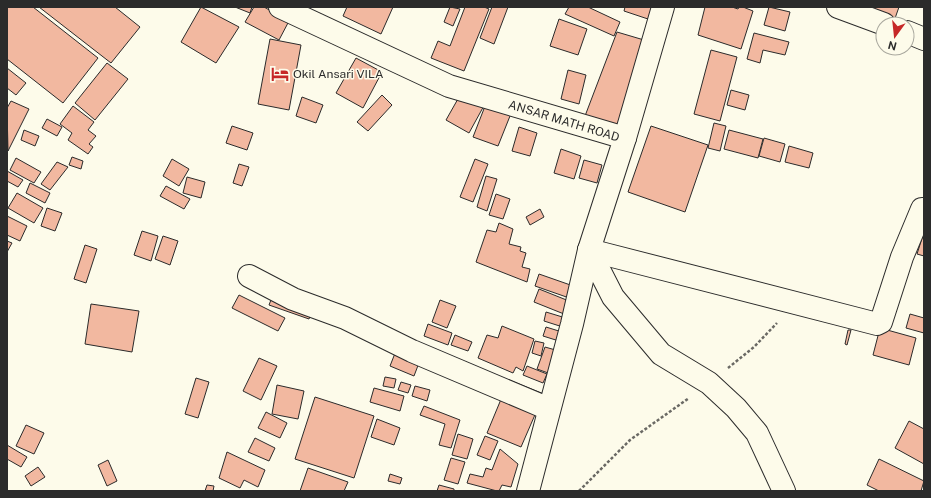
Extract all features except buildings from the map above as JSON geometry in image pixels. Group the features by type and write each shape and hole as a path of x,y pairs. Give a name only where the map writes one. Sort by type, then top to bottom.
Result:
{"street":[{"name":"ANSAR MATH ROAD","path":"280,7 449,86 625,138 589,250 550,409 528,491"},
{"path":"625,138 663,7"},
{"path":"838,7 875,21"},
{"path":"589,250 877,324 881,322 902,257 922,209 924,209"},
{"path":"589,250 613,297 661,354 710,383 736,408 757,433 784,491"},
{"path":"249,276 293,299 345,318 412,351 550,409"}],"place":[{"name":"Okil Ansari VILA","path":"280,74"}]}
